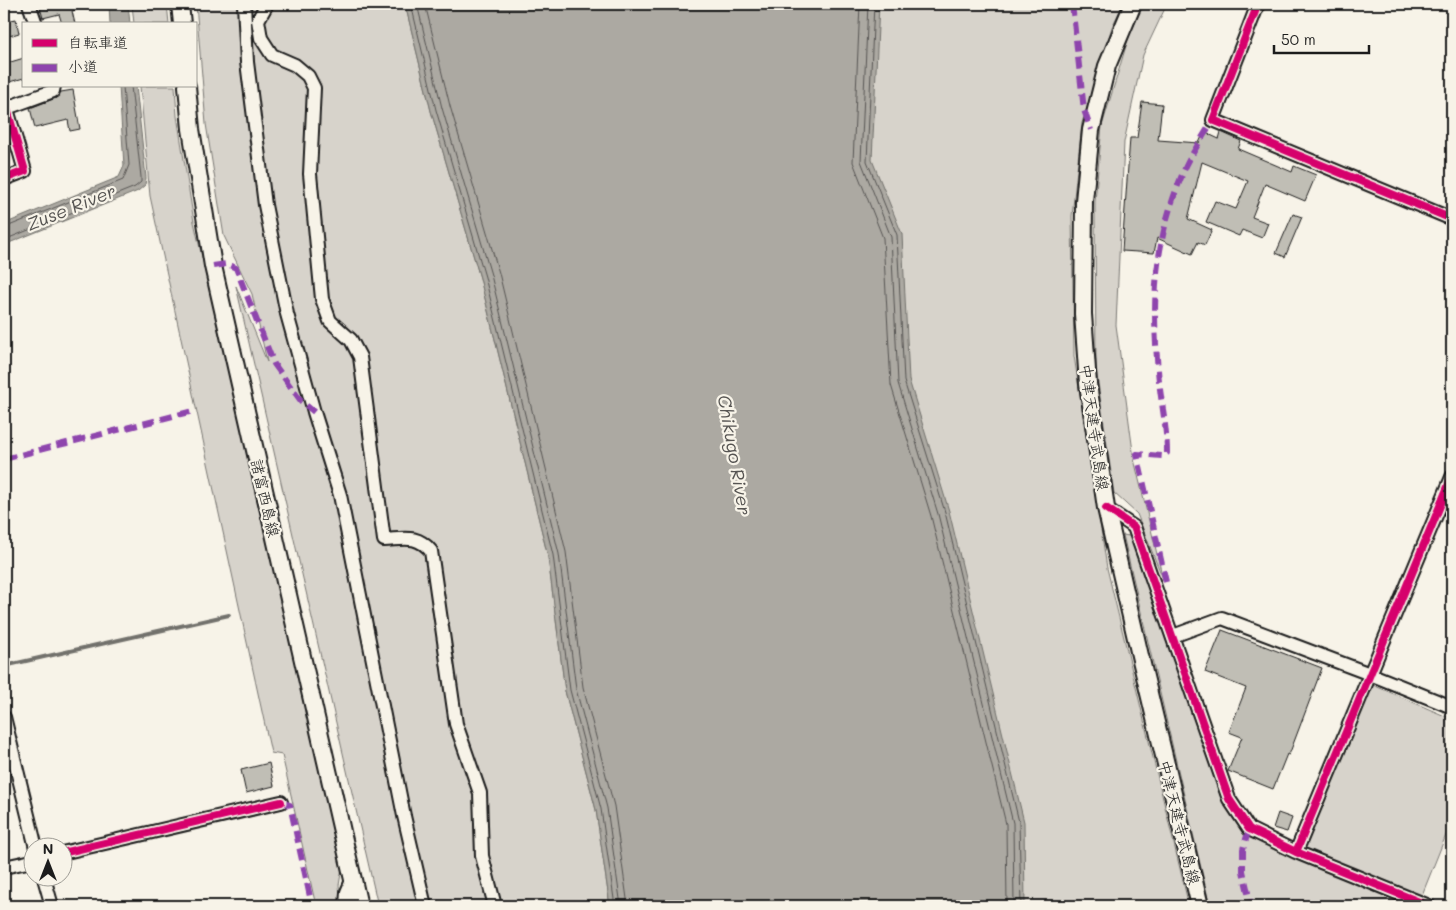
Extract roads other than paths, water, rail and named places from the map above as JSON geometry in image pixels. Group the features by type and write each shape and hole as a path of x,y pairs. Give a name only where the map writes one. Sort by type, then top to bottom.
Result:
{"main road":[{"path":"180,4 182,22"},
{"name":"中津天建寺武島線","path":"1133,4 1107,66 1093,120 1084,202 1084,314 1088,384 1106,508 1140,660 1200,906"},
{"name":"諸富西島線","path":"187,88 191,129 213,266 359,906"}],"street":[{"path":"29,4 35,22"},
{"path":"244,4 248,62 265,205 287,314 314,412 340,495 404,816 425,906"},
{"path":"267,4 258,20 261,38 272,55 295,64 308,76 314,88 310,174 322,299 330,321 351,340 360,357 384,540 414,538 424,543 431,551 456,724 480,793 482,856 495,906"},
{"path":"1258,4 1213,120 1452,220"},
{"path":"4,179 24,171 5,109 53,91 54,88"},
{"path":"1296,852 1452,477"},
{"path":"1106,508 1134,527 1229,800 1249,830 1296,852 1429,906"},
{"path":"1173,636 1222,618 1452,707"},
{"path":"4,717 34,838"},
{"path":"72,852 282,802"},
{"path":"4,867 22,862"},
{"path":"346,906 347,892 353,878"},
{"path":"47,888 52,906"}],"water":[{"path":"109,4 128,4 130,22 110,22"},
{"name":"Chikugo River","path":"405,4 879,4 872,160 902,234 909,380 949,511 1024,822 1025,906 610,906 596,810 565,691 548,557 480,278 431,111"},
{"name":"Zuse River","path":"119,88 136,88 146,178 145,185 138,191 4,245 4,224 119,177 124,166"}],"waterway":[{"path":"4,666 229,615"}]}
